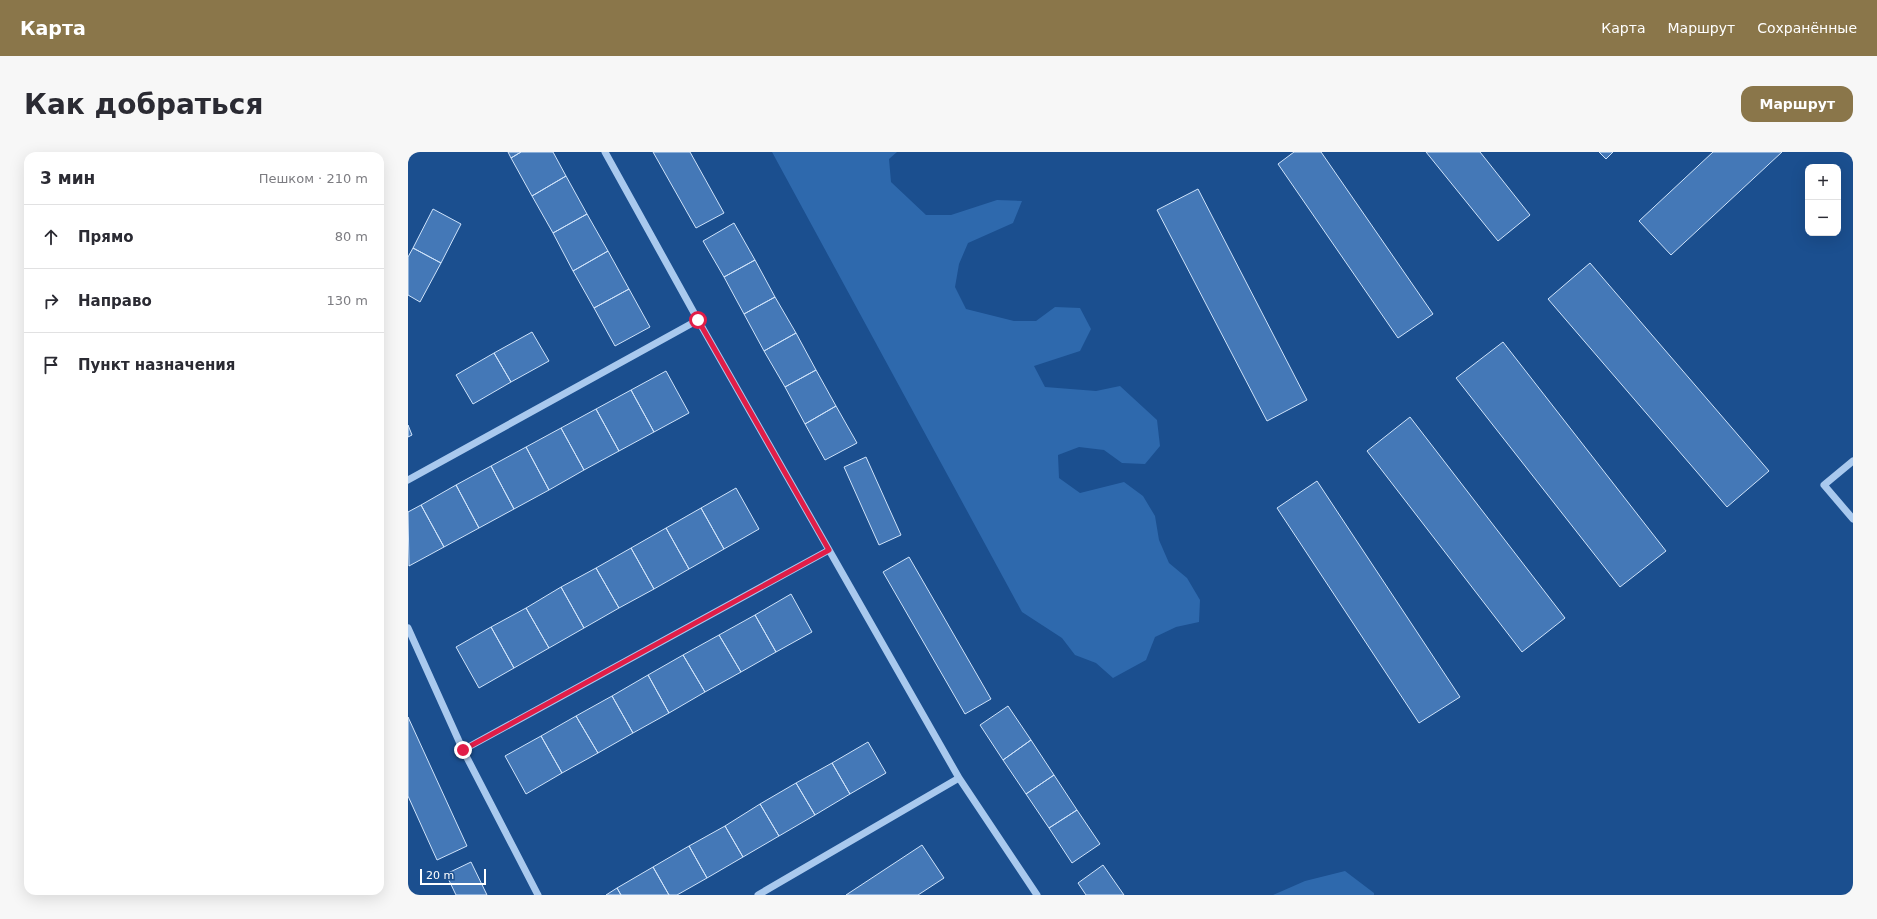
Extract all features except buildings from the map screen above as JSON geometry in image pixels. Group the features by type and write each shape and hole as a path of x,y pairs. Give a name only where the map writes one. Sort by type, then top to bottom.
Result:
{"street":[{"path":"605,152 698,320 959,778 1037,895"},
{"path":"408,480 698,320"},
{"path":"1853,460 1824,485 1853,519"},
{"path":"463,750 829,550"},
{"path":"408,628 463,750 538,895"},
{"path":"758,895 959,778"}],"shaded area":[{"path":"772,152 897,152 889,159 891,182 926,215 951,215 997,200 1022,201 1013,223 968,243 959,264 955,287 966,309 1014,321 1036,321 1055,307 1080,308 1091,329 1080,351 1034,366 1045,387 1096,391 1120,386 1157,420 1160,446 1145,464 1122,463 1104,450 1079,447 1058,455 1059,478 1080,493 1124,482 1143,496 1155,516 1159,540 1169,563 1187,578 1200,600 1199,622 1176,627 1155,637 1146,660 1113,678 1096,663 1075,655 1062,638 1022,612"},
{"path":"1345,871 1374,893 1374,895 1273,895 1305,881"}],"route":[{"path":"463,750 829,550 698,320"}]}
